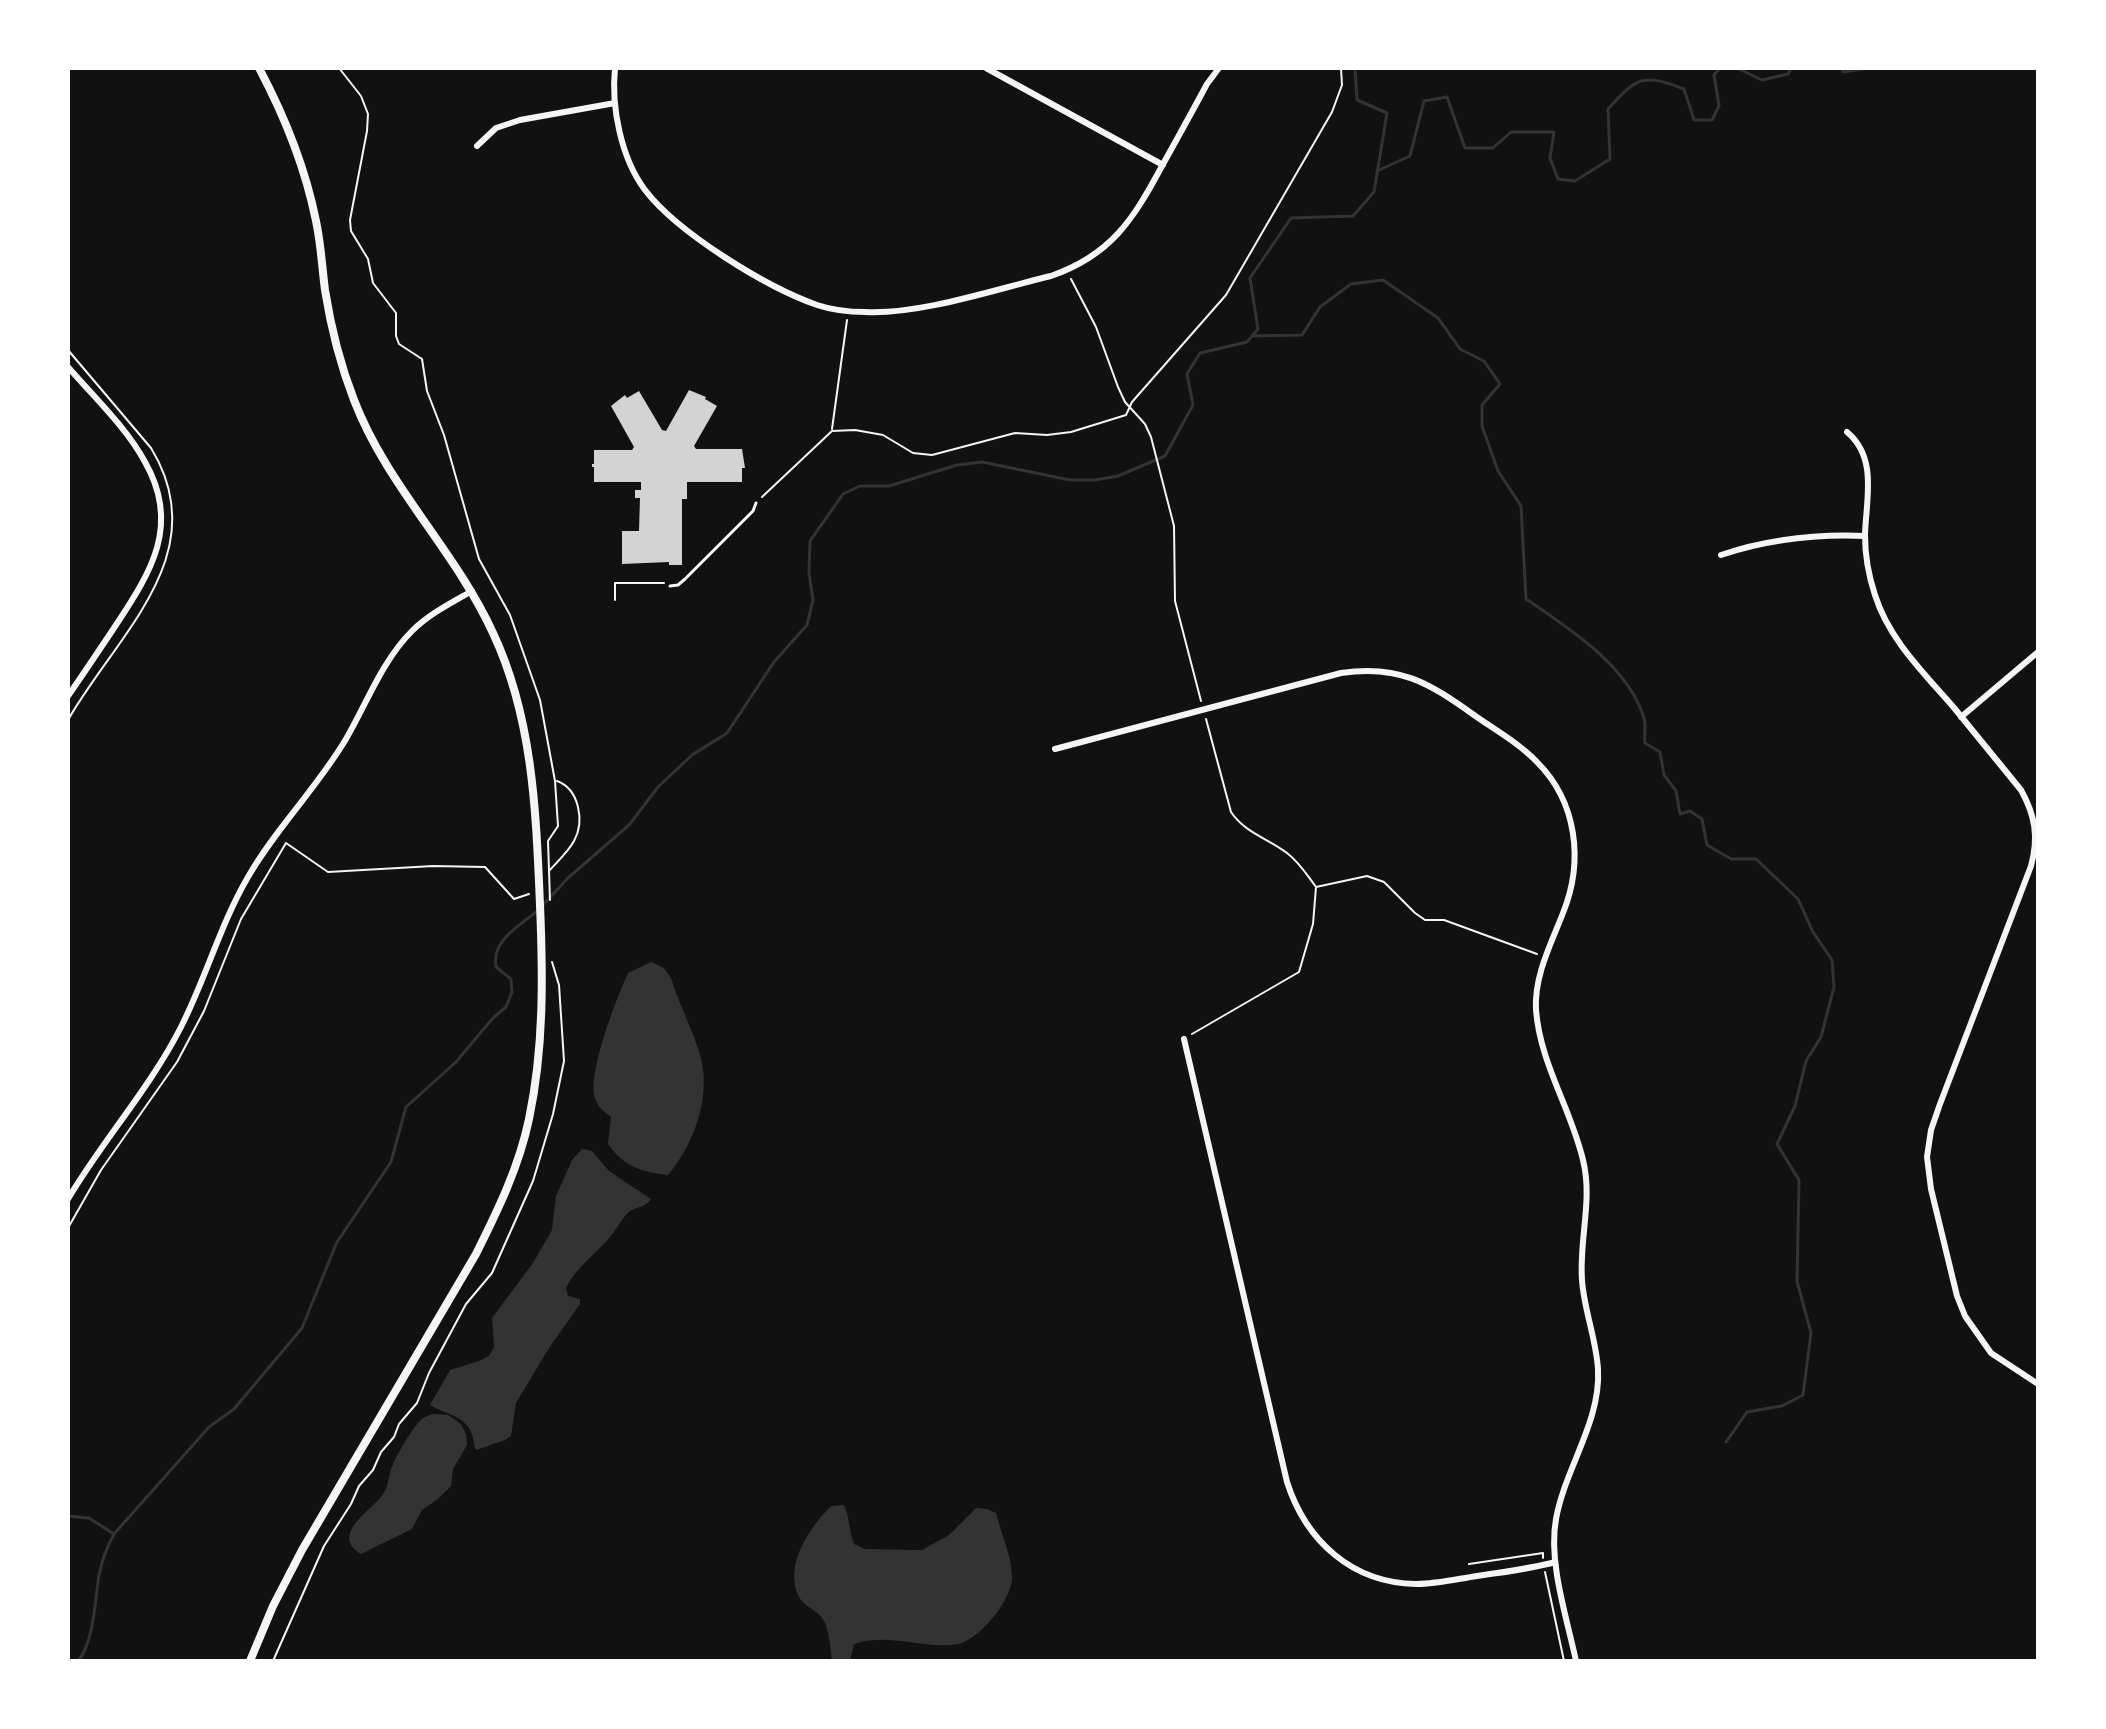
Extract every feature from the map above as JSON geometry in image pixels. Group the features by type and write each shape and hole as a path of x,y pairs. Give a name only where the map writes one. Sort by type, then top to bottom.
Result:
{"main road":[{"path":"250,1661 273,1606 302,1550 476,1254 505,1193 523,1143 535,1091 541,1027 541,947 534,796 525,730 507,666 472,591 384,463 355,402 334,337 307,180 287,123 259,68"}],"street":[{"path":"615,68 615,103 630,165 646,191 667,213 687,230 782,290 820,306 848,311 907,310 1067,271 1101,251 1123,231 1141,206 1207,84 1219,68"},
{"path":"986,68 1163,165"},
{"path":"477,146 496,128 520,120 615,103"},
{"path":"68,367 145,461 158,491 161,520 157,553 145,580 68,696"},
{"path":"1847,432 1858,442 1868,470 1865,536 1874,594 1884,619 1895,637 2021,790 2031,808 2037,839 2031,866 1936,1117 1927,1157 1931,1189 1957,1296 1965,1316 1991,1353 2038,1384"},
{"path":"1721,555 1772,542 1842,535 1865,536"},
{"path":"68,1199 100,1146 166,1055 246,880 281,826 345,740 389,658 428,616 472,591"},
{"path":"1961,717 2038,652"},
{"path":"1055,749 1341,673 1387,671 1427,683 1525,750 1547,773 1566,805 1574,837 1574,875 1570,897 1545,958 1537,988 1538,1026 1583,1161 1587,1198 1582,1279 1598,1372 1592,1415 1556,1519 1555,1562 1576,1661"},
{"path":"1184,1039 1287,1482 1302,1518 1324,1546 1341,1561 1365,1574 1392,1582 1439,1582 1555,1562"}],"lane":[{"path":"670,584 678,585 685,579 753,511 756,503"}],"path":[{"path":"339,68 361,96 368,114 350,220 351,231 368,259 373,283 396,313 399,344 422,359 427,391 444,435 479,559 510,615 532,675 549,742 558,826 548,841 550,909"},
{"path":"832,431 855,430 883,435 913,453 932,455 1015,433 1047,435 1071,432 1126,415 1132,402 1226,295 1332,112 1342,85 1341,68"},
{"path":"1070,276 1096,327 1118,387 1130,408 1145,424 1165,489"},
{"path":"756,503 832,431 848,311"},
{"path":"68,350 142,436 156,457 169,487 173,518 170,550 161,577 68,720"},
{"path":"615,600 615,583 670,584"},
{"path":"540,882 574,842 580,817 575,799 565,784 555,781"},
{"path":"286,843 328,872 433,866 485,867 493,872 514,899 521,899 532,891"},
{"path":"1184,1039 1299,972 1313,924 1316,887 1349,878 1367,876 1384,882 1425,920 1444,920 1545,958"},
{"path":"1469,1564 1543,1553 1564,1661"}],"shaded area":[{"path":"651,962 664,968 671,978 698,1049 703,1074 704,1090 698,1121 685,1150 668,1175 634,1167 614,1152 608,1144 611,1117 598,1104 594,1087 604,1036 628,973"},
{"path":"582,1149 592,1151 609,1171 651,1199 627,1213 611,1236 570,1280 566,1288 568,1296 580,1299 580,1304 516,1403 511,1436 476,1450 466,1425 457,1417 430,1405 450,1370 489,1356 494,1347 492,1318 533,1263 552,1230 556,1196 572,1160"},
{"path":"433,1414 448,1415 461,1424 466,1434 467,1445 453,1469 451,1486 422,1510 412,1529 361,1554 349,1538 352,1529 385,1491 395,1460 413,1429 423,1418"},
{"path":"844,1505 854,1544 865,1549 922,1550 949,1535 976,1508 996,1513 1009,1554 1012,1579 995,1615 972,1638 961,1643 934,1645 864,1641 854,1644 850,1661 832,1661 825,1623 799,1597 794,1572 801,1547 815,1525 831,1506"}],"building":[{"path":"689,390 717,406 694,446 696,449 742,449 745,468 742,468 742,482 687,482 687,499 682,499 682,565 669,565 669,562 622,564 622,531 639,531 640,498 635,498 635,490 641,490 641,482 594,482 594,450 632,450 634,447 611,406 625,395 627,398 639,391 662,430 666,431"}],"waterway":[{"path":"542,906 568,878 629,825 658,787 692,755 727,733 774,662 807,625 813,600 809,573 810,541 843,494 860,486 889,486 957,465 982,462 1070,480 1095,480 1118,476 1165,456 1193,405 1187,374 1200,353 1247,342 1258,329 1250,278 1291,218 1353,216 1374,192 1387,113 1357,100 1355,68"},
{"path":"1377,171 1410,156 1424,101 1447,97 1465,148 1493,148 1511,132 1554,132 1550,158 1558,179 1575,181 1610,159 1608,109 1626,90 1642,81 1670,84 1684,89 1694,120 1712,120 1719,106 1714,75 1720,68"},
{"path":"1737,68 1762,80 1788,74 1791,68"},
{"path":"1842,68 1843,72 1868,68"},
{"path":"1253,336 1302,335 1320,307 1351,284 1383,280 1438,318 1460,349 1484,361 1500,384 1482,405 1482,426 1498,471 1521,506 1526,599 1595,650 1625,681 1644,718 1645,743 1660,752 1664,775 1676,791 1680,814 1690,811 1702,819 1707,845 1731,859 1756,859 1798,899 1813,932 1832,960 1834,987 1821,1037 1806,1061 1795,1106 1777,1144 1799,1180 1797,1281 1811,1333 1803,1395 1782,1406 1747,1412 1726,1442"},
{"path":"78,1661 93,1620 100,1569 114,1534 209,1427 234,1409 302,1328 337,1242 391,1162 406,1107 456,1062 506,1007 512,992 511,979 496,967 498,949 508,934 537,911"},
{"path":"68,1516 89,1518 114,1534"}]}
